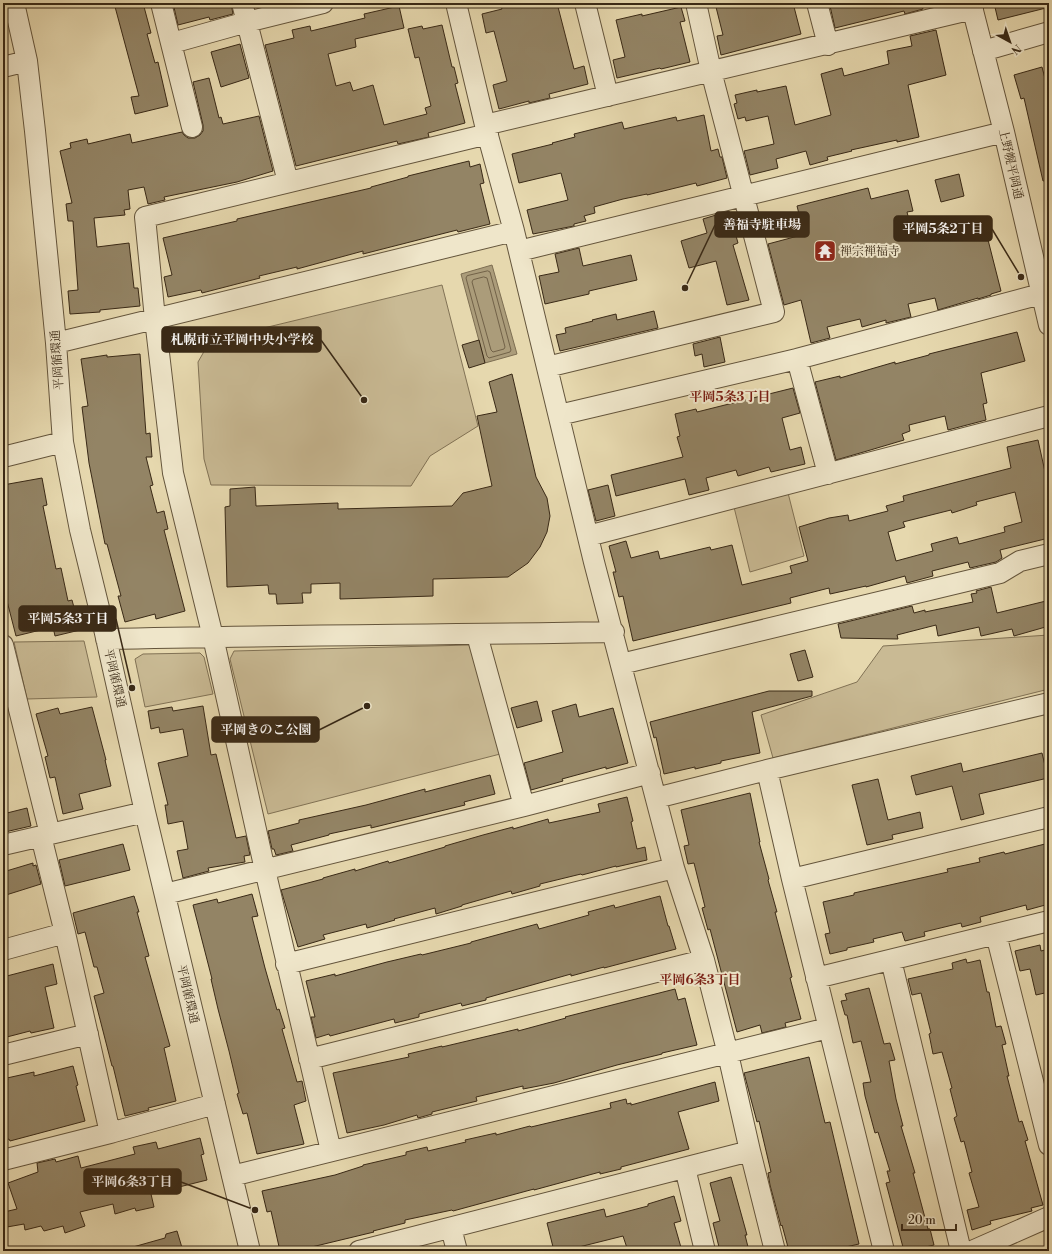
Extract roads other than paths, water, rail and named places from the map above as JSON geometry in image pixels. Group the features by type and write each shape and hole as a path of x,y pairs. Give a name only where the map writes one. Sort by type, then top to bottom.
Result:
{"street":[{"name":"平岡循環通","path":"14,3 27,61 35,131 56,343 63,442 80,530 135,763 144,812 250,1251"},
{"path":"162,3 192,127"},
{"path":"242,3 288,182"},
{"path":"172,43 323,3"},
{"path":"456,3 486,129 519,251 588,536 674,868 704,960 775,1251"},
{"path":"585,3 608,96"},
{"path":"547,367 774,312 696,3"},
{"path":"817,3 828,45"},
{"path":"331,1151 286,964 213,637 173,473 145,218 288,182 608,96 828,45 972,6"},
{"name":"上野幌平岡通","path":"972,6 1004,132 1049,323"},
{"path":"983,51 1049,32"},
{"path":"3,67 27,61"},
{"path":"519,251 1004,132"},
{"path":"56,343 514,231"},
{"path":"559,415 797,359 1041,294"},
{"path":"797,359 828,474"},
{"path":"588,536 1049,416"},
{"path":"3,457 63,442"},
{"path":"621,664 1000,573 1020,561 1049,554"},
{"path":"106,639 614,632"},
{"path":"477,635 524,806"},
{"path":"3,645 110,1133"},
{"path":"656,798 1049,703"},
{"path":"767,770 828,1028 884,1251"},
{"path":"164,894 524,806 650,773"},
{"path":"3,845 144,812"},
{"path":"792,879 1049,817"},
{"path":"286,964 674,868"},
{"path":"816,978 1049,921"},
{"path":"3,950 65,933"},
{"path":"996,934 1049,1145"},
{"path":"309,1059 704,960"},
{"path":"891,960 961,1251"},
{"path":"232,1176 828,1028"},
{"path":"3,1055 88,1034"},
{"path":"3,1160 110,1133 215,1104"},
{"path":"360,1251 750,1151"},
{"path":"685,1168 705,1251"},
{"path":"972,1251 1049,1216"},
{"path":"451,1228 457,1251"}],"water":[{"path":"492,265 517,354 485,363 461,274"}],"place":[{"name":"禅宗禅福寺","path":"825,251"},
{"name":"平岡5条2丁目","path":"1021,277"},
{"name":"善福寺駐車場","path":"685,288"},
{"name":"札幌市立平岡中央小学校","path":"364,400"},
{"name":"平岡5条3丁目","path":"132,688"},
{"name":"平岡きのこ公園","path":"367,706"},
{"name":"平岡6条3丁目","path":"255,1210"}],"district":[{"name":"平岡5条3丁目","path":"730,396"},
{"name":"平岡6条3丁目","path":"700,979"}]}
